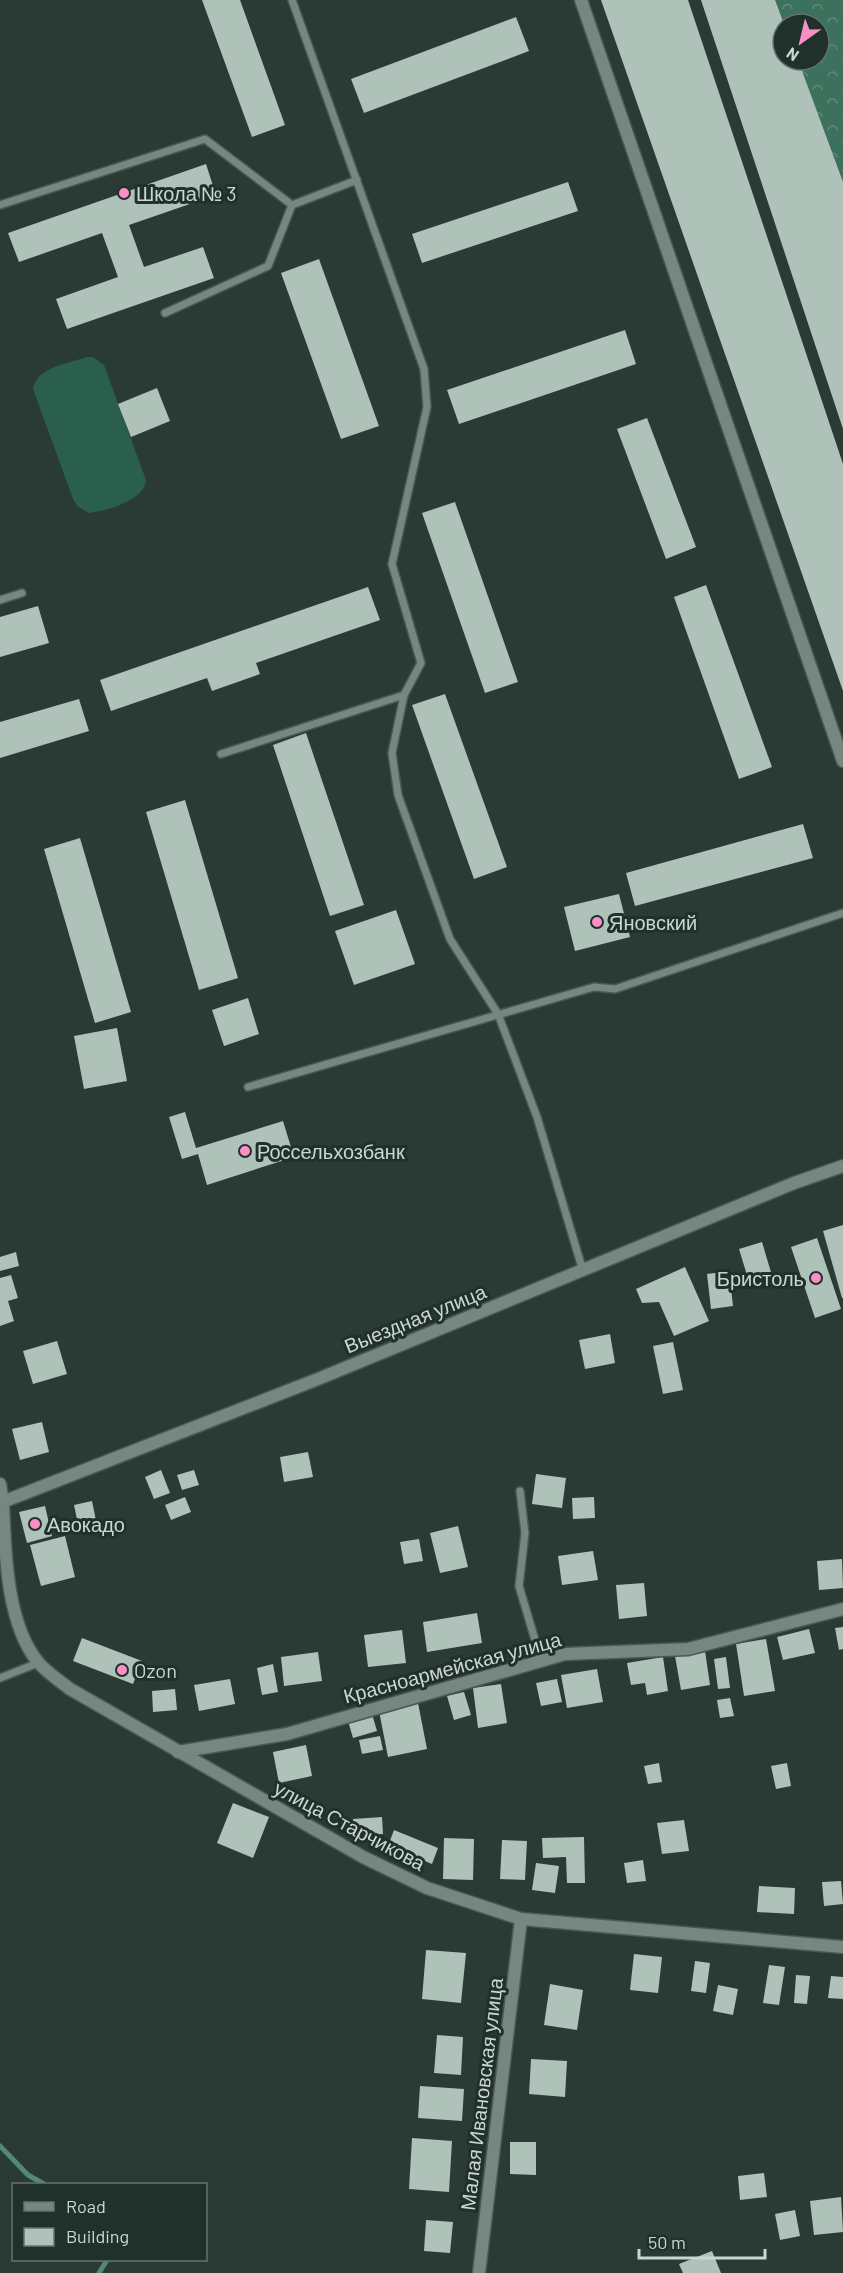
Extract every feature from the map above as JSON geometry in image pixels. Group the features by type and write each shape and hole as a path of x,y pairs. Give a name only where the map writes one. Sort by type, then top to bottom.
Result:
{"street":[{"path":"581,0 843,761"},
{"name":"Выездная улица","path":"2,1502 307,1383 794,1183 843,1166"},
{"name":"улица Старчикова","path":"0,1484 5,1555 14,1604 25,1639 38,1663 70,1689 374,1863 426,1888 521,1920 843,1947"},
{"name":"Красноармейская улица","path":"178,1752 287,1734 565,1654 688,1649 843,1609"},
{"name":"Малая Ивановская улица","path":"479,2273 521,1920"}],"lane":[{"path":"292,0 424,369 427,407 392,564 422,663 404,695 392,753 399,795 450,939 498,1014 537,1117 583,1270"},
{"path":"0,205 205,140 292,205"},
{"path":"165,313 268,266 292,205 357,180"},
{"path":"0,600 22,593"},
{"path":"220,754 404,695"},
{"path":"248,1087 594,987 615,989 843,913"},
{"path":"520,1491 525,1533 519,1586 541,1660"},
{"path":"0,1678 38,1663"}],"green space":[{"path":"774,0 843,0 843,218 796,72 831,72 831,12 778,12"},
{"path":"93,357 104,365 146,480 144,487 132,499 115,507 89,513 77,506 73,499 33,389 35,382 47,371"}],"building":[{"path":"202,0 240,0 285,125 252,137"},
{"path":"601,0 688,0 843,464 843,691"},
{"path":"701,0 775,0 780,12 771,12 771,72 802,72 843,182 843,429"},
{"path":"516,17 529,51 364,113 351,79"},
{"path":"206,164 216,195 129,225 144,267 203,247 214,278 67,329 56,299 118,277 102,233 19,262 8,233"},
{"path":"568,182 578,211 422,263 412,234"},
{"path":"319,259 379,426 341,439 281,273"},
{"path":"625,330 636,364 459,424 447,390"},
{"path":"157,388 170,421 131,437 118,404"},
{"path":"647,418 696,547 666,559 617,429"},
{"path":"455,502 518,682 485,693 422,513"},
{"path":"706,585 772,767 739,779 674,597"},
{"path":"368,587 380,620 256,663 260,674 212,691 207,678 111,711 100,680"},
{"path":"38,606 49,643 0,657 0,617"},
{"path":"445,694 507,867 474,879 412,705"},
{"path":"79,699 89,731 0,758 0,722"},
{"path":"306,733 364,905 330,916 273,745"},
{"path":"185,800 238,978 199,990 146,812"},
{"path":"803,824 813,858 635,906 626,873"},
{"path":"80,838 131,1012 95,1023 44,849"},
{"name":"Яновский","path":"619,894 630,937 575,951 564,907"},
{"path":"396,910 415,964 354,985 335,931"},
{"path":"248,998 259,1034 224,1046 212,1010"},
{"path":"117,1028 127,1081 84,1089 74,1036"},
{"name":"Россельхозбанк","path":"185,1112 196,1148 283,1121 294,1157 207,1185 198,1154 182,1159 169,1117"},
{"path":"843,1225 843,1298 842,1298 823,1231"},
{"name":"Бристоль","path":"817,1238 841,1309 815,1318 791,1247"},
{"path":"762,1242 773,1279 750,1285 739,1249"},
{"path":"16,1252 19,1266 0,1271 0,1257"},
{"path":"685,1267 709,1321 674,1336 659,1302 642,1303 636,1289"},
{"path":"729,1271 733,1306 711,1309 707,1274"},
{"path":"11,1275 18,1298 8,1301 14,1321 0,1326 0,1278"},
{"path":"610,1334 615,1363 585,1369 579,1340"},
{"path":"57,1341 67,1374 33,1384 23,1351"},
{"path":"673,1342 683,1390 663,1394 653,1346"},
{"path":"42,1422 49,1452 20,1460 12,1429"},
{"path":"308,1452 313,1477 284,1482 280,1457"},
{"path":"161,1470 170,1493 154,1499 145,1477"},
{"path":"194,1470 199,1485 182,1490 177,1475"},
{"path":"536,1474 566,1478 562,1508 532,1504"},
{"path":"185,1497 191,1512 171,1520 165,1505"},
{"path":"594,1497 595,1518 573,1519 572,1498"},
{"path":"92,1501 98,1530 80,1534 74,1505"},
{"path":"45,1506 52,1536 27,1543 19,1512"},
{"path":"458,1526 468,1567 440,1573 430,1533"},
{"path":"65,1536 75,1577 41,1586 30,1545"},
{"path":"419,1539 423,1561 404,1564 400,1542"},
{"path":"593,1551 598,1580 562,1585 558,1556"},
{"path":"842,1559 843,1588 819,1590 817,1561"},
{"path":"644,1583 647,1616 619,1619 616,1585"},
{"path":"477,1613 482,1643 427,1652 423,1622"},
{"path":"843,1627 843,1649 839,1650 835,1628"},
{"path":"809,1629 815,1653 783,1660 777,1637"},
{"path":"402,1630 406,1663 368,1667 364,1635"},
{"path":"82,1638 142,1661 133,1684 73,1661"},
{"path":"766,1639 775,1691 744,1696 736,1644"},
{"path":"705,1651 710,1685 681,1690 675,1656"},
{"path":"318,1652 322,1681 284,1686 281,1657"},
{"path":"663,1657 668,1691 647,1695 645,1683 631,1685 627,1663"},
{"path":"726,1657 730,1688 718,1689 714,1659"},
{"path":"273,1664 278,1692 262,1695 257,1668"},
{"path":"597,1669 603,1702 567,1708 561,1675"},
{"path":"230,1679 235,1704 199,1711 194,1685"},
{"path":"557,1679 562,1702 541,1706 536,1683"},
{"path":"501,1684 507,1723 478,1728 473,1688"},
{"path":"175,1689 177,1710 153,1712 152,1691"},
{"path":"464,1692 471,1715 454,1720 447,1696"},
{"path":"730,1698 734,1716 720,1718 717,1700"},
{"path":"418,1703 427,1749 388,1757 379,1711"},
{"path":"372,1714 377,1731 353,1738 348,1721"},
{"path":"380,1736 383,1750 362,1754 359,1740"},
{"path":"306,1745 312,1776 279,1783 273,1752"},
{"path":"659,1763 662,1782 648,1784 644,1766"},
{"path":"787,1763 791,1786 776,1789 771,1766"},
{"path":"233,1803 269,1817 253,1858 217,1843"},
{"path":"382,1817 383,1834 354,1836 353,1819"},
{"path":"684,1820 689,1851 662,1854 657,1823"},
{"path":"394,1830 438,1848 432,1864 388,1846"},
{"path":"584,1837 585,1883 567,1883 566,1857 543,1858 542,1838"},
{"path":"444,1838 474,1839 473,1880 443,1879"},
{"path":"502,1840 527,1841 525,1880 500,1879"},
{"path":"643,1860 646,1881 627,1883 624,1863"},
{"path":"536,1863 559,1866 555,1893 532,1890"},
{"path":"841,1881 843,1904 824,1906 822,1882"},
{"path":"759,1886 795,1888 794,1914 757,1912"},
{"path":"426,1950 466,1953 461,2003 422,1999"},
{"path":"634,1954 662,1957 658,1993 630,1990"},
{"path":"695,1961 710,1963 706,1993 691,1991"},
{"path":"769,1965 785,1967 779,2005 763,2003"},
{"path":"796,1975 810,1976 807,2004 794,2003"},
{"path":"831,1976 843,1977 843,1999 828,1998"},
{"path":"550,1984 583,1990 577,2030 544,2025"},
{"path":"718,1985 738,1989 733,2015 713,2011"},
{"path":"437,2035 463,2037 461,2075 434,2073"},
{"path":"531,2059 567,2061 565,2097 529,2094"},
{"path":"420,2086 464,2089 462,2121 418,2118"},
{"path":"412,2138 452,2141 449,2192 409,2189"},
{"path":"510,2142 536,2142 536,2175 510,2174"},
{"path":"764,2173 767,2197 740,2200 738,2176"},
{"path":"841,2197 843,2232 814,2235 810,2201"},
{"path":"795,2210 800,2236 780,2240 775,2214"},
{"path":"426,2220 453,2222 450,2253 424,2251"},
{"path":"712,2251 721,2273 683,2273 679,2264"}],"waterway":[{"path":"0,2146 28,2175 42,2183"},
{"path":"99,2273 106,2261"}],"place":[{"name":"Школа № 3","path":"124,193"},
{"name":"Яновский","path":"597,922"},
{"name":"Россельхозбанк","path":"245,1151"},
{"name":"Бристоль","path":"816,1278"},
{"name":"Авокадо","path":"35,1524"},
{"name":"Ozon","path":"122,1670"}]}
